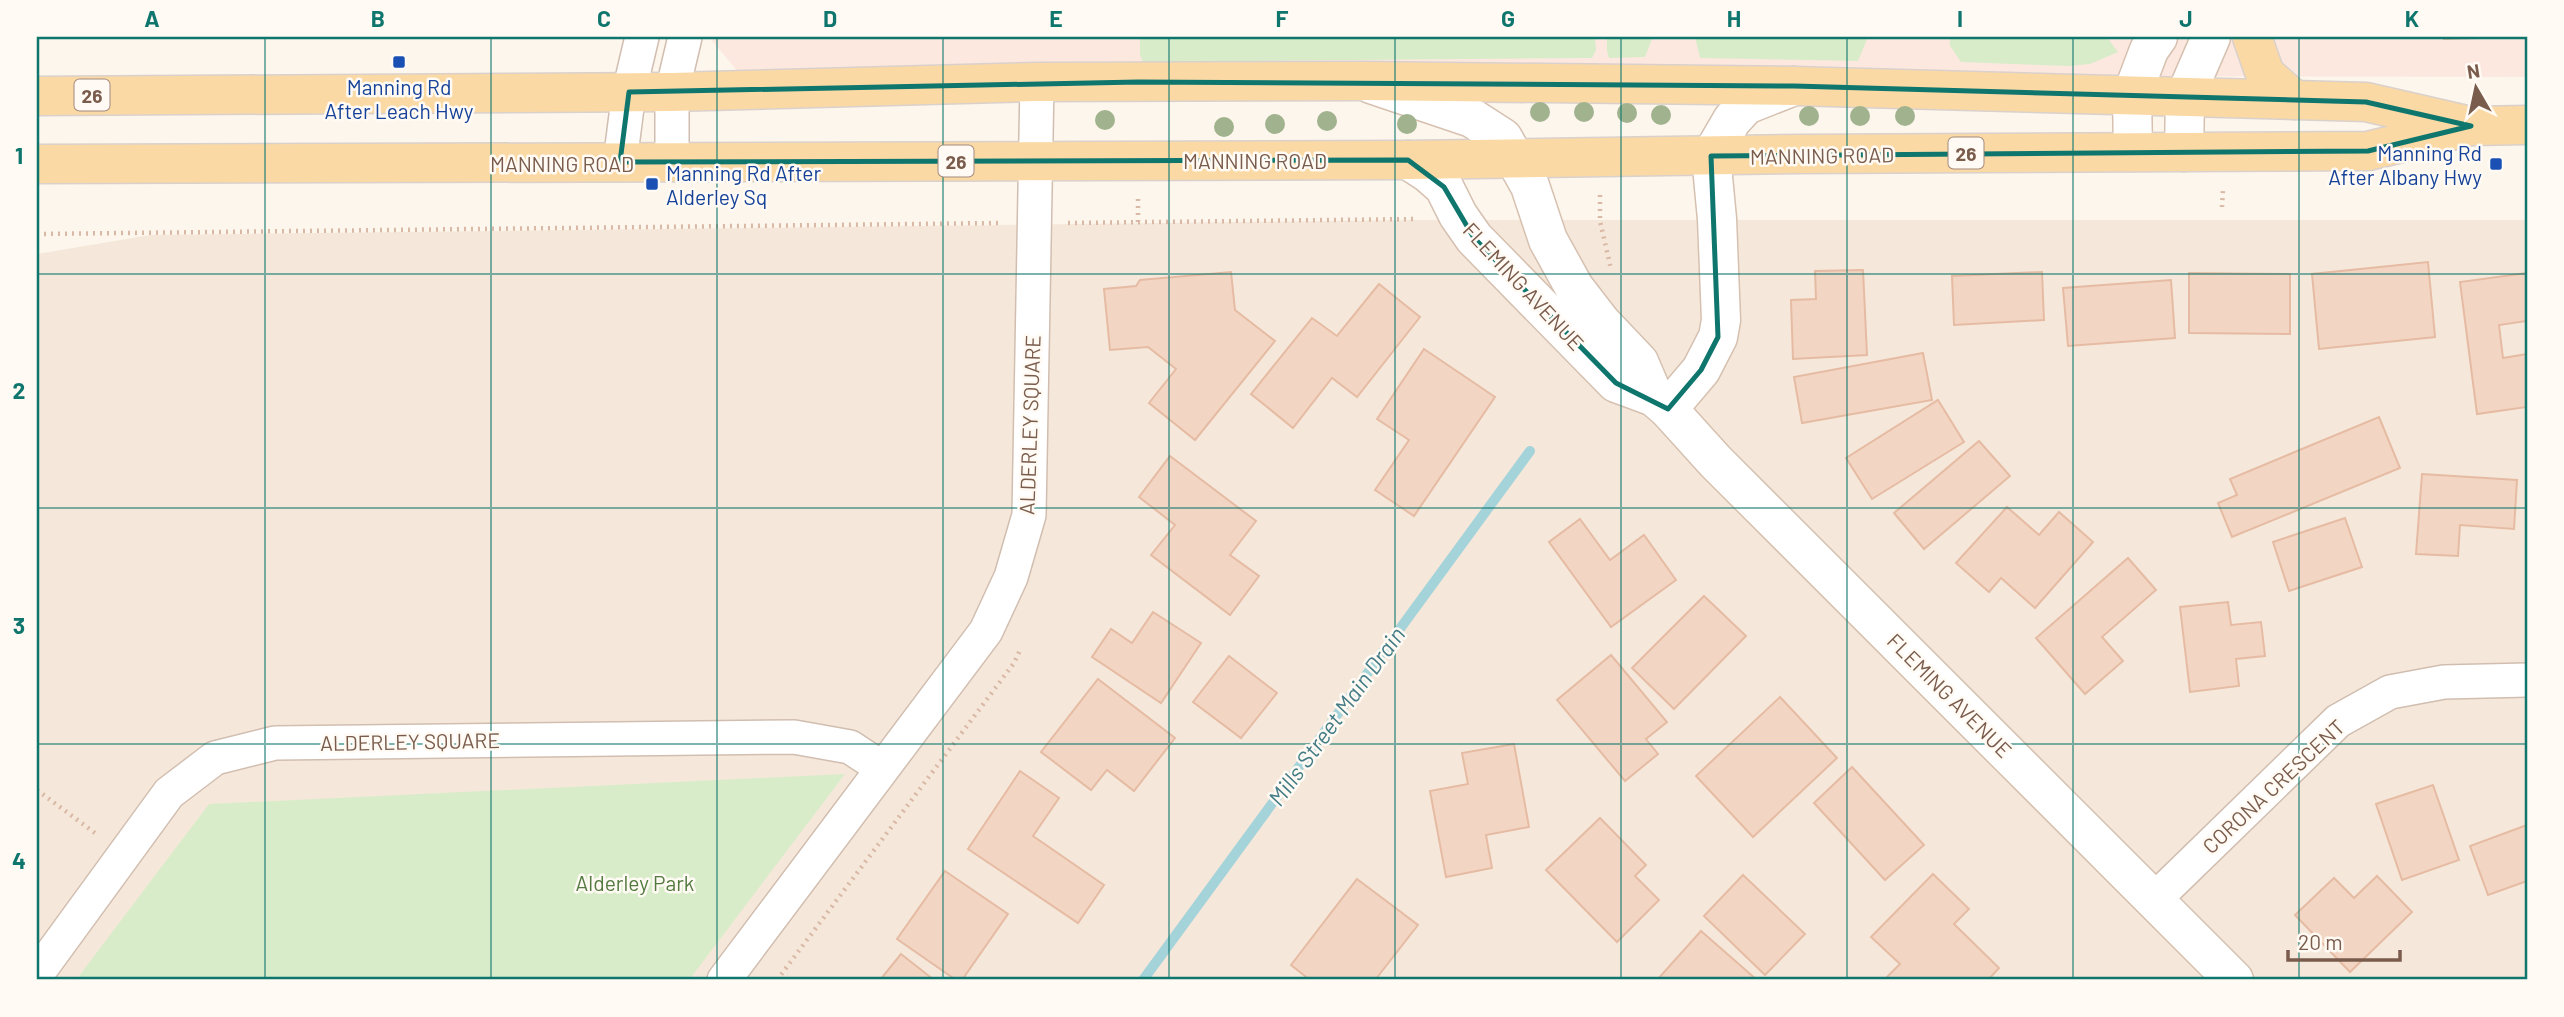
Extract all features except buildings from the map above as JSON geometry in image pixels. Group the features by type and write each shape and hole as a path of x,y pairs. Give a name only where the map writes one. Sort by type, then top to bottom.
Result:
{"main road":[{"path":"2252,37 2265,74 2294,100"},
{"name":"MANNING ROAD","path":"37,96 672,92 1037,82 1364,81 1794,86 2367,102 2471,126"},
{"name":"MANNING ROAD","path":"37,164 1408,160 2368,151 2471,126 2527,125"}],"street":[{"path":"620,162 629,92 642,37"},
{"path":"672,162 672,92 685,37"},
{"path":"2133,152 2132,95 2149,50 2158,37"},
{"path":"2184,152 2185,97 2211,37"},
{"name":"FLEMING AVENUE","path":"1364,81 1472,118 1503,138 1530,187 1548,240 1574,287 1601,322 1639,362 1661,403 1724,471 2234,980"},
{"name":"ALDERLEY SQUARE","path":"724,980 986,631 1011,577 1029,515 1037,82"},
{"path":"1661,403 1701,370 1718,337 1721,320 1711,156 1732,120 1746,105 1794,86"},
{"name":"FLEMING AVENUE","path":"1408,160 1444,187 1460,219 1474,238 1616,383 1661,403"},
{"name":"CORONA CRESCENT","path":"2155,899 2339,721 2390,692 2444,682 2527,680"},
{"name":"ALDERLEY SQUARE","path":"37,974 169,793 215,758 275,743 793,737 849,747 882,768"}],"path":[{"path":"37,234 1460,219"},
{"path":"37,790 124,855"}],"highlighted area":[{"path":"1138,82 1794,86 2366,102 2471,126 2368,151 1711,156 1718,337 1701,370 1668,409 1616,383 1474,238 1444,187 1408,160 620,162 629,92"}],"shaded area":[{"path":"709,37 2527,37 2527,77 739,73"},
{"path":"1408,220 2527,220 2527,980 37,980 37,254 150,235"}],"green space":[{"path":"1140,37 1595,37 1596,50 1592,58 1143,62 1140,55"},
{"path":"1607,37 1653,37 1645,57 1609,58"},
{"path":"1695,37 1868,37 1858,61 1700,58"},
{"path":"1950,37 2101,37 2109,40 2118,52 2090,64 2069,66 1961,62 1950,46"},
{"name":"Alderley Park","path":"845,774 689,980 76,980 209,804"}],"waterway":[{"name":"Mills Street Main Drain","path":"1143,980 1530,451"}],"place":[{"name":"Manning Rd After Leach Hwy","path":"399,62"},
{"name":"Manning Rd After Albany Hwy","path":"2496,164"},
{"name":"Manning Rd After Alderley Sq","path":"652,184"}]}
